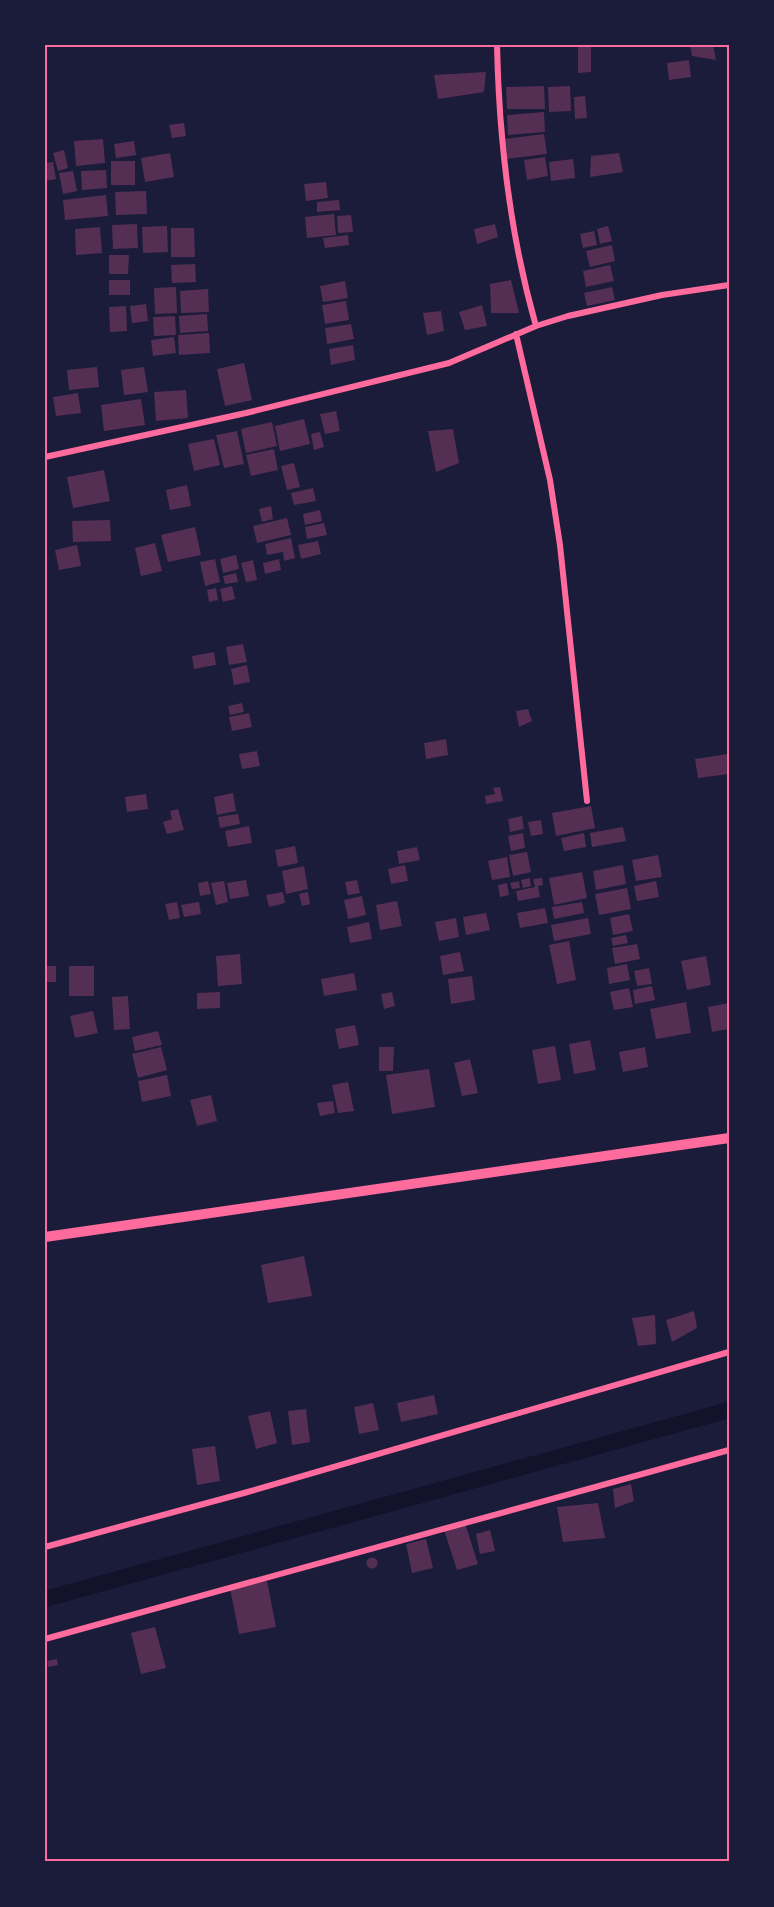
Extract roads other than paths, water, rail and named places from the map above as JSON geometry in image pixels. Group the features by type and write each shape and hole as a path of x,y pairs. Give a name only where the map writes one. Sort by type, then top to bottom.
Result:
{"main road":[{"path":"45,1237 729,1138"}],"street":[{"path":"497,45 501,141 519,250 536,326"},
{"path":"45,457 398,377 449,363 536,326 662,295 729,285"},
{"path":"516,334 550,480 560,545 587,801"},
{"path":"45,1547 244,1493 729,1352"},
{"path":"45,1640 729,1450"}],"waterway":[{"path":"45,1599 729,1410"}]}
